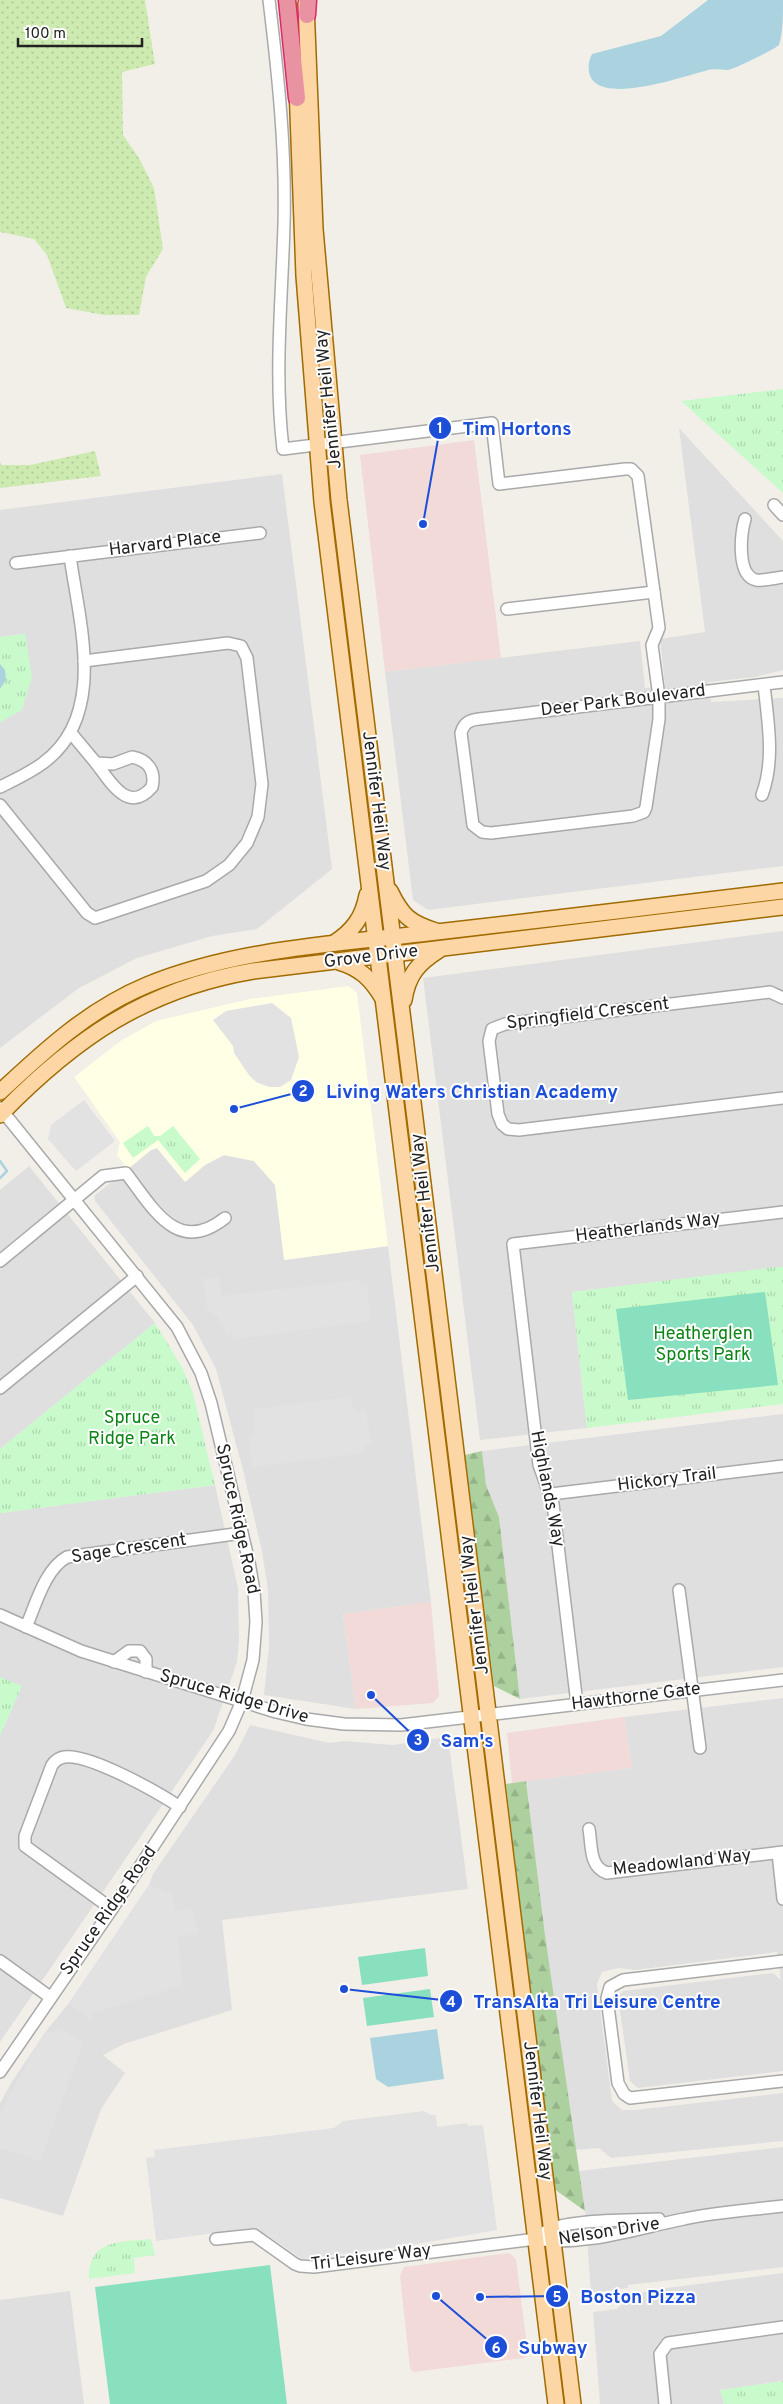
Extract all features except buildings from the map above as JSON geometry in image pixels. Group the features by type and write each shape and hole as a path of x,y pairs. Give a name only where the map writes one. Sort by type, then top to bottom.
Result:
{"highway":[{"path":"288,0 297,98"}],"main road":[{"name":"Jennifer Heil Way","path":"295,0 304,276 316,443 556,2404"},
{"name":"Jennifer Heil Way","path":"307,5 315,229 333,441 385,880 573,2404"},
{"path":"385,880 397,905 407,919 420,926 440,932"},
{"path":"330,946 357,925 364,909 370,883"},
{"name":"Grove Drive","path":"0,1092 57,1039 88,1018 145,986 180,973 236,958 377,939 783,891"},
{"name":"Grove Drive","path":"1,1108 69,1050 96,1031 152,1000 193,985 238,974 336,961 783,907"},
{"path":"402,1011 406,985 414,968 444,948"},
{"path":"336,961 354,967 365,974 384,1000"}],"street":[{"path":"269,0 282,131 284,222 278,385 283,449 316,443 492,422 499,484 624,469 635,472 640,482 658,628 652,645 659,697"},
{"path":"774,505 783,516"},
{"path":"745,520 741,540 747,574 755,580 783,577"},
{"name":"Harvard Place","path":"16,563 260,533"},
{"path":"0,787 44,763 71,733 80,710 84,661 70,556"},
{"path":"507,609 654,592"},
{"path":"0,805 87,913 95,918 206,881 229,865 246,843 258,817 262,784 247,658 241,646 228,643 84,661"},
{"name":"Deer Park Boulevard","path":"659,697 648,801 644,812 633,816 482,832 473,825 462,737 465,724 479,718 783,682"},
{"path":"762,795 768,775 770,756 764,685"},
{"path":"71,733 116,789 127,797 141,797 152,787 153,773 145,762 139,758 125,759 113,764 96,763"},
{"name":"Springfield Crescent","path":"783,998 770,992 496,1027 491,1032 489,1041 498,1114 504,1127 520,1130 783,1098"},
{"name":"Spruce Ridge Road","path":"0,2072 112,1909 229,1731 242,1701 252,1660 256,1622 254,1592 242,1533 211,1403 201,1373 177,1327 1,1108"},
{"path":"0,1261 103,1176 126,1173 165,1222 180,1232 212,1229 225,1218"},
{"name":"Heatherlands Way","path":"513,1244 783,1212"},
{"name":"Highlands Way","path":"513,1244 539,1465 551,1494 577,1704"},
{"path":"0,1388 137,1276"},
{"name":"Hickory Trail","path":"551,1494 783,1466"},
{"name":"Sage Crescent","path":"26,1627 57,1562 67,1557 242,1533"},
{"path":"679,1590 700,1748"},
{"name":"Spruce Ridge Drive","path":"0,1615 81,1651 291,1716 344,1724 402,1725 488,1715"},
{"name":"Spruce Ridge Drive","path":"114,1662 129,1651 140,1651 146,1659 146,1672"},
{"name":"Hawthorne Gate","path":"488,1715 783,1680"},
{"path":"112,1909 25,1846 25,1836 52,1765 57,1759 68,1757 107,1768 135,1781 180,1807"},
{"name":"Meadowland Way","path":"590,1829 595,1864 599,1870 607,1873 780,1852 783,1899"},
{"path":"0,1961 50,1997"},
{"path":"783,1961 623,1980 610,1987 607,1998 618,2083 624,2094 630,2098 783,2081"},
{"name":"Nelson Drive","path":"536,2239 610,2220 686,2218 783,2206"},
{"name":"Tri Leisure Way","path":"216,2238 254,2235 295,2264 314,2267 536,2239"},
{"path":"665,2404 660,2354 668,2342 783,2327"}],"shaded area":[{"path":"679,428 783,541 783,670 755,677 709,682 711,702 783,698 783,866 428,910 413,900 385,672 640,641 645,688 665,686 660,639 705,632"},
{"path":"474,440 501,658 385,672 360,455"},
{"path":"282,474 332,869 257,929 212,936 137,958 79,988 0,1048 0,722 22,709 25,634 0,637 0,510"},
{"path":"783,931 783,1267 572,1292 587,1428 480,1440 423,978"},
{"path":"349,986 357,993 388,1246 284,1260 275,1185 254,1161 224,1155 205,1165 185,1182 157,1148 151,1150 128,1169 117,1155 120,1142 74,1077 122,1040 156,1021 250,999"},
{"path":"272,1003 291,1018 299,1057 291,1080 280,1087 269,1087 256,1082 249,1075 234,1053 233,1046 213,1020 226,1011"},
{"path":"84,1100 115,1141 76,1171 48,1139 51,1125"},
{"path":"157,1148 185,1182 205,1165 224,1155 254,1161 275,1185 285,1260 388,1246 431,1602 343,1614 356,1709 264,1695 269,1646 268,1590 262,1551 243,1470 216,1369 193,1325 95,1201 94,1196 151,1150"},
{"path":"29,1166 155,1323 0,1449 0,1190"},
{"path":"219,1277 222,1296 360,1280 361,1287 367,1286 371,1321 235,1339 232,1334 227,1337 218,1317 207,1309 203,1279"},
{"path":"351,1397 352,1407 357,1411 366,1410 371,1445 364,1446 364,1453 252,1467 248,1434 255,1433 253,1409"},
{"path":"783,1414 783,1667 520,1699 499,1517 486,1485 482,1451"},
{"path":"215,1485 238,1588 239,1639 237,1662 213,1731 0,2042 0,1513"},
{"path":"431,1602 439,1696 433,1703 356,1709 343,1614"},
{"path":"783,1698 783,2071 638,2088 630,2081 618,1997 623,1991 773,1973 781,1980 777,1952 635,1970 618,1968 602,1972 597,1984 612,2101 622,2110 783,2093 783,2141 611,2158 599,2148 575,2150 526,1781 632,1768 624,1717"},
{"path":"624,1717 632,1768 512,1783 507,1733"},
{"path":"250,1725 330,1743 345,1741 393,1745 448,1737 468,1889 222,1920 232,2010 124,2044 103,2055 125,2073 101,2109 63,2216 0,2198 0,2103 13,2080 47,2030 69,2003 149,1885 153,1874 235,1755"},
{"path":"149,1885 173,1895 175,1910 193,1908 198,1934 178,1936 182,1985 94,2013 90,2020 69,2003"},
{"path":"64,2030 83,2044 40,2161 0,2148 0,2113 44,2033"},
{"path":"424,2111 431,2115 436,2115 437,2127 467,2123 468,2126 483,2125 497,2230 405,2246 302,2259 267,2235 251,2228 156,2241 146,2158 155,2157 154,2150 334,2128 343,2121"},
{"path":"783,2147 783,2267 628,2285 628,2288 591,2293 585,2211 579,2171"},
{"path":"509,2253 516,2259 528,2354 524,2358 413,2372 410,2368 400,2276 404,2267"},
{"path":"783,2273 783,2381 721,2390 724,2404 600,2404 593,2312 617,2309 631,2296 652,2290"},
{"path":"70,2291 84,2404 0,2404 0,2300"}],"green space":[{"path":"0,0 145,0 155,64 122,72 123,135 139,158 154,188 163,249 146,277 139,315 104,315 66,308 47,255 34,239 0,232"},
{"path":"783,389 783,493 681,401"},
{"path":"95,451 101,476 0,488 0,462 2,465 30,465"},
{"path":"25,634 32,677 22,710 0,722 0,637"},
{"path":"148,1126 154,1136 160,1136 173,1126 200,1159 185,1173 158,1140 133,1158 123,1143"},
{"name":"Heatherglen Sports Park","path":"783,1267 783,1404 587,1428 572,1292"},
{"path":"765,1292 778,1385 628,1400 616,1309"},
{"name":"Spruce Ridge Park","path":"155,1323 182,1367 193,1393 215,1485 0,1513 0,1449"},
{"path":"482,1451 486,1485 499,1517 520,1699 494,1686 465,1455"},
{"path":"0,1677 22,1686 0,1736"},
{"path":"526,1781 545,1935 585,2211 554,2189 506,1784"},
{"path":"425,1948 428,1976 362,1985 358,1957"},
{"path":"430,1989 434,2017 367,2026 363,1998"},
{"path":"151,2239 155,2255 134,2258 135,2273 89,2279 90,2266 94,2256 100,2250 118,2242"},
{"path":"270,2265 287,2404 110,2404 95,2287"},
{"path":"783,2381 783,2404 724,2404 720,2390"}],"water":[{"path":"708,0 783,0 782,30 779,45 738,67 728,70 708,70 661,83 623,89 607,88 595,82 589,72 592,54 661,36"},
{"path":"0,664 5,670 6,680 0,689"},
{"path":"437,2029 444,2079 388,2087 376,2079 370,2038"}],"waterway":[{"path":"0,1161 7,1171 0,1178"}],"place":[{"name":"Tim Hortons","path":"423,524"},
{"name":"Living Waters Christian Academy","path":"234,1109"},
{"name":"Sam's","path":"371,1695"},
{"name":"TransAlta Tri Leisure Centre","path":"344,1989"},
{"name":"Subway","path":"436,2296"},
{"name":"Boston Pizza","path":"480,2297"}]}
